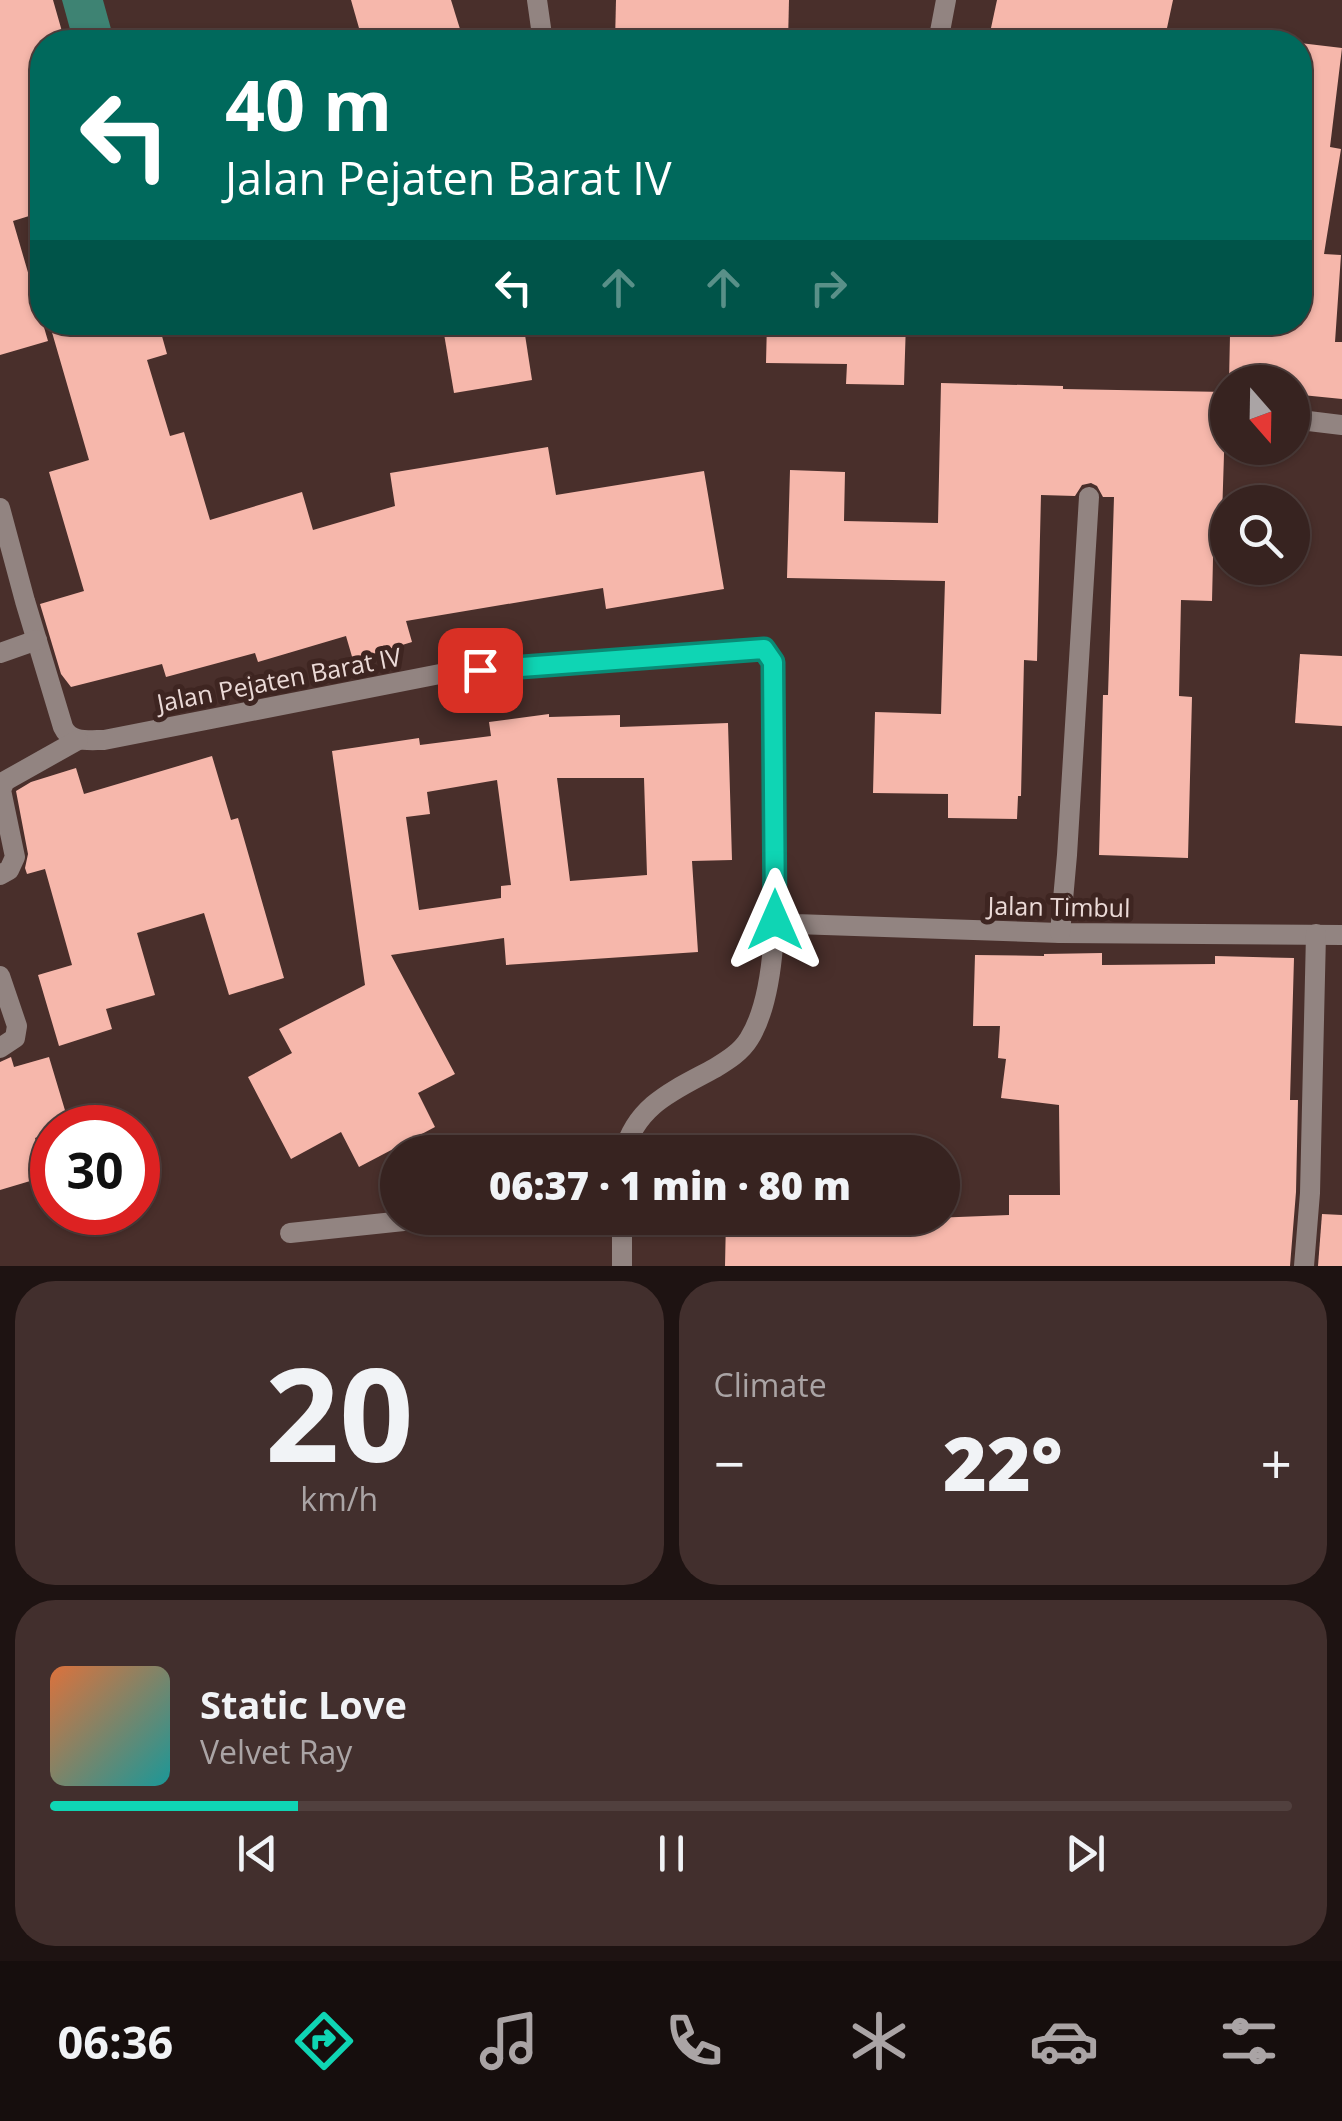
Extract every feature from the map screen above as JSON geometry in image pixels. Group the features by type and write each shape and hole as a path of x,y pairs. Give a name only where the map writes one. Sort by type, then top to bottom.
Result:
{"street":[{"path":"537,0 541,30"},
{"path":"940,30 946,0"},
{"path":"1310,421 1342,425"},
{"path":"1060,933 1089,497"},
{"path":"0,508 63,727 66,734 78,740"},
{"path":"0,654 37,640"},
{"name":"Jalan Pejaten Barat IV","path":"78,740 104,740 444,672 764,649 773,662 775,920"},
{"path":"0,875 9,870 15,857 1,790 5,782 78,740"},
{"path":"631,1135 638,1119 658,1099 724,1062 751,1037 766,992 775,920"},
{"name":"Jalan Timbul","path":"775,920 795,924 1060,933 1342,934"},
{"path":"1304,1266 1310,1193 1316,934"},
{"path":"0,976 17,1026 15,1038 0,1048"},
{"path":"290,1233 380,1223"},
{"path":"622,1235 622,1266"}],"water":[{"path":"62,0 103,0 111,29 70,30"}],"building":[{"path":"0,0 53,0 62,30 30,30 30,216 13,221 30,279 30,335 46,335 48,341 0,355"},
{"path":"351,0 451,0 460,30 360,30"},
{"path":"616,0 789,0 788,30 615,30"},
{"path":"997,0 1173,0 1167,30 991,30"},
{"path":"1312,44 1342,48 1330,147 1341,149 1324,254 1341,255 1335,342 1342,342 1342,399 1310,396 1310,365 1229,365 1230,335 1312,335"},
{"path":"53,335 162,335 167,354 147,360 170,436 184,432 210,520 302,492 313,530 395,506 390,473 548,447 556,495 704,471 724,589 606,609 603,588 406,621 412,642 353,660 346,636 258,662 255,653 166,677 162,664 71,687 61,674 40,604 84,591 49,472 89,460"},
{"path":"444,335 525,335 532,380 454,393"},
{"path":"767,335 906,335 904,385 846,384 847,364 766,363"},
{"path":"941,383 1210,392 1210,465 1224,465 1223,485 1210,485 1212,601 1181,600 1179,696 1192,697 1188,858 1099,855 1114,497 1103,497 1091,483 1082,485 1075,496 1041,495 1037,661 1024,660 1017,819 948,818 948,794 873,793 875,712 941,714 945,581 787,578 790,470 845,472 844,521 938,523"},
{"path":"1300,654 1342,656 1342,726 1295,723"},
{"path":"549,714 620,715 620,727 728,723 732,860 692,861 698,952 506,965 504,938 391,955 455,1074 418,1093 435,1127 420,1135 380,1135 380,1156 359,1167 341,1132 291,1159 248,1077 292,1053 279,1029 365,985 332,751 419,738 420,745 491,736 489,722","holes":["557,778 644,778 647,875 570,881","497,780 511,885 501,886 501,898 419,910 406,817 430,814 427,792"]},
{"path":"212,756 231,820 238,818 284,978 229,995 204,913 137,933 155,995 106,1009 112,1029 59,1046 38,975 72,965 45,869 27,874 25,868 28,854 16,791 31,782 76,768 84,794"},
{"path":"1102,953 1102,965 1215,964 1215,956 1294,958 1290,1100 1298,1100 1290,1266 725,1266 726,1235 960,1235 960,1217 1009,1215 1009,1195 1060,1195 1059,1105 1001,1098 1006,1059 998,1058 1000,1026 973,1026 975,955"},
{"path":"11,1057 14,1067 49,1057 63,1105 30,1105 30,1181 0,1190 0,1062"},
{"path":"1322,1214 1342,1215 1342,1266 1318,1266"}],"route":[{"path":"480,670 764,649 773,662 775,920"}]}
